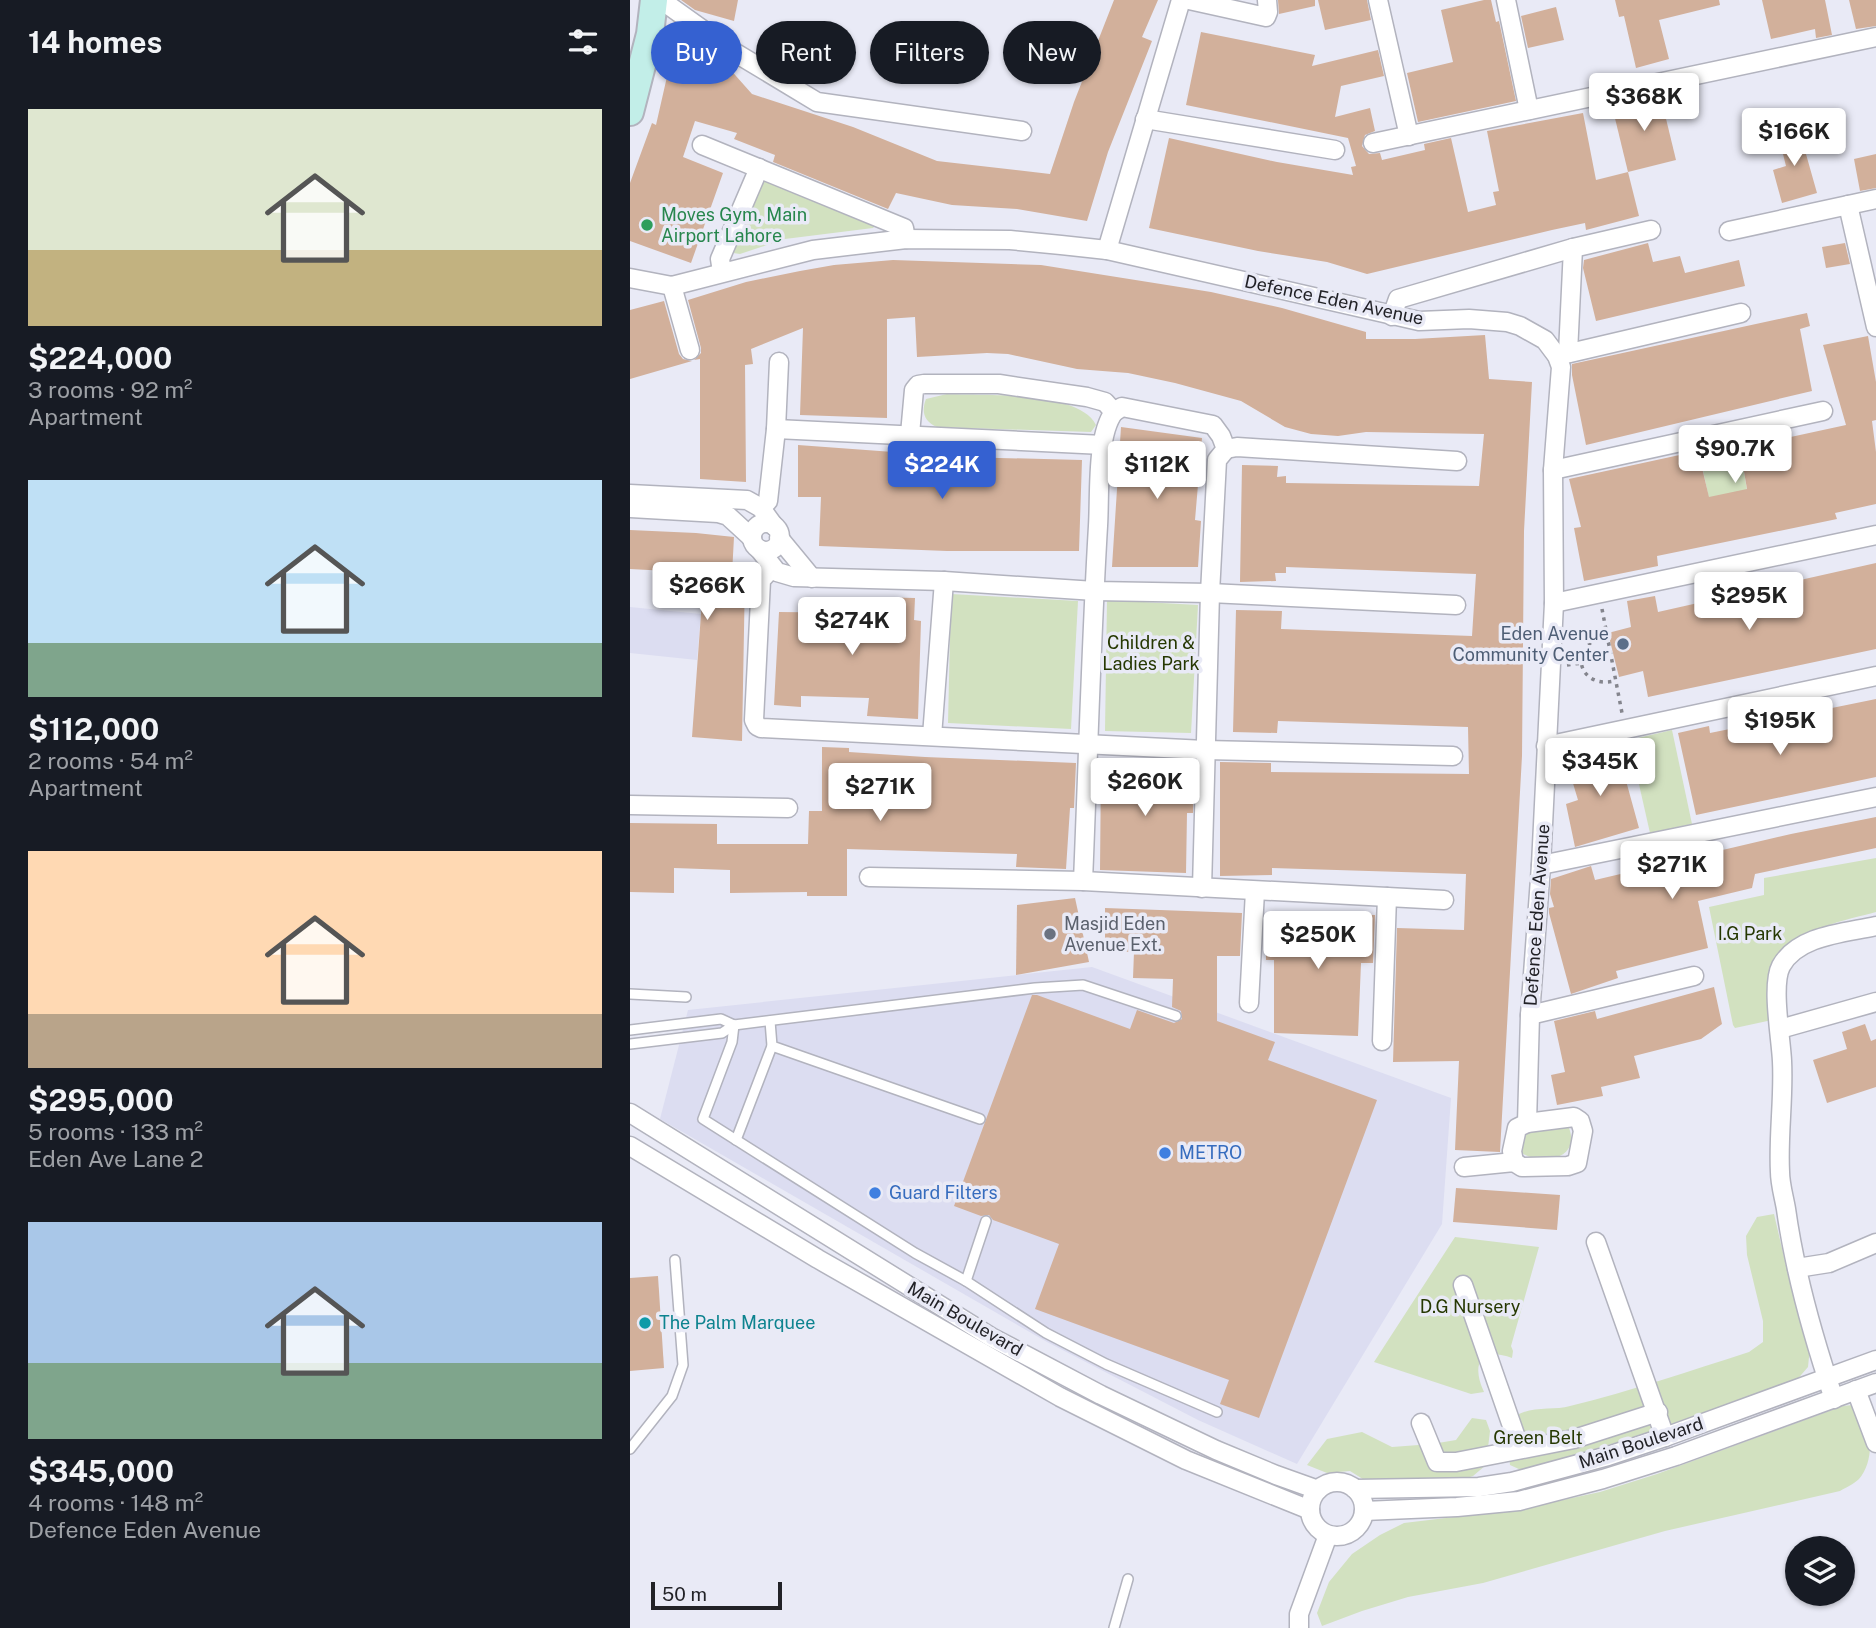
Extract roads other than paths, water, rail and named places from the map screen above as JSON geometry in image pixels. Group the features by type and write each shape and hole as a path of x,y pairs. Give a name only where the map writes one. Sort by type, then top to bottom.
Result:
{"main road":[{"path":"630,24 652,0"},
{"path":"630,112 650,34 652,0"}],"street":[{"path":"661,0 733,52 817,102 1022,131"},
{"path":"1107,250 1181,0"},
{"path":"1189,0 1266,17 1267,0"},
{"path":"1378,0 1409,136"},
{"path":"1506,0 1529,110"},
{"path":"1373,143 1876,37"},
{"path":"1145,119 1335,150"},
{"path":"702,145 904,228 906,239"},
{"path":"722,272 720,259 759,168"},
{"path":"1729,231 1876,199"},
{"path":"1848,205 1876,327"},
{"path":"1392,316 1398,299 1573,248 1651,230"},
{"name":"Defence Eden Avenue","path":"630,278 671,286 813,250 906,239 1010,240 1107,250 1419,321 1469,319 1507,322 1545,340 1562,354 1553,470 1554,603 1541,865 1530,1015 1527,1123 1517,1128 1512,1151 1514,1162"},
{"path":"1573,248 1562,354 1741,313"},
{"path":"671,286 690,350"},
{"path":"761,508 768,501 776,429 779,362"},
{"path":"910,434 914,390 918,385 925,384 999,384 1075,395 1105,402 1114,412"},
{"path":"1083,881 1094,591 1103,444 1109,419 1122,407 1213,425 1226,449"},
{"path":"1553,470 1823,411"},
{"path":"776,429 1103,444"},
{"path":"1202,888 1210,593 1217,460 1226,449 1237,447 1457,461"},
{"path":"630,494 747,500 761,508 811,578"},
{"path":"630,508 718,513 736,523 755,543 772,568 783,574 811,578 944,581 1094,591 1210,593 1456,605"},
{"path":"755,543 753,530 759,525 767,523 777,532"},
{"path":"1554,603 1876,535"},
{"path":"772,568 761,580 754,720 761,728 1205,750 1453,756"},
{"path":"932,736 944,581"},
{"path":"1546,746 1876,676"},
{"path":"1541,865 1876,797"},
{"path":"630,805 788,808"},
{"path":"869,877 1083,881 1444,900"},
{"path":"1249,1003 1255,891"},
{"path":"1382,1041 1387,897"},
{"path":"1833,1399 1806,1311 1788,1231 1780,1173 1782,1073 1776,986 1781,967 1804,945 1816,939 1876,926"},
{"path":"1530,1015 1694,976"},
{"path":"1780,1029 1876,1002"},
{"name":"Main Boulevard","path":"630,1114 991,1337 1101,1395 1216,1450 1318,1490"},
{"path":"1464,1167 1514,1162 1522,1167 1569,1166 1577,1163 1583,1131 1580,1121 1574,1117 1527,1123"},
{"name":"Main Boulevard","path":"630,1146 818,1259 1060,1397 1186,1460 1310,1510"},
{"path":"1595,1242 1665,1437"},
{"path":"1797,1268 1829,1263 1876,1243"},
{"path":"1463,1285 1520,1449"},
{"name":"Main Boulevard","path":"1355,1489 1495,1485 1608,1456 1876,1360"},
{"name":"Main Boulevard","path":"1364,1511 1497,1505 1615,1476 1876,1382"},
{"path":"1856,1390 1876,1443"},
{"path":"1421,1423 1437,1462 1456,1462 1574,1439 1658,1412"},
{"path":"1492,1455 1497,1505"},
{"path":"1336,1482 1355,1489 1363,1503 1364,1511 1362,1519 1352,1532 1328,1535 1315,1525 1310,1510 1318,1490 1326,1484 1336,1482"},
{"path":"1298,1628 1299,1614 1328,1535"}],"lane":[{"path":"630,1044 722,1032 734,1025 1035,988 1083,985 1176,1016"},
{"path":"630,994 686,997"},
{"path":"630,1030 721,1019 734,1025"},
{"path":"736,1140 772,1046 770,1021"},
{"path":"734,1025 732,1042 703,1119 1046,1333 1106,1364 1217,1412"},
{"path":"772,1046 980,1119"},
{"path":"966,1281 986,1221"},
{"path":"630,1449 672,1396 682,1365 674,1260"},
{"path":"1114,1628 1128,1579"}],"place":[{"name":"Moves Gym, Main Airport Lahore","path":"647,225"},
{"name":"Eden Avenue Community Center","path":"1623,644"},
{"name":"Masjid Eden Avenue Ext.","path":"1050,934"},
{"name":"METRO","path":"1165,1153"},
{"name":"Guard Filters","path":"875,1193"},
{"name":"The Palm Marquee","path":"645,1323"}],"park label":[{"name":"Children & Ladies Park","path":"1151,653"},
{"name":"I.G Park","path":"1750,934"},
{"name":"D.G Nursery","path":"1470,1307"},
{"name":"Green Belt","path":"1538,1438"}]}
